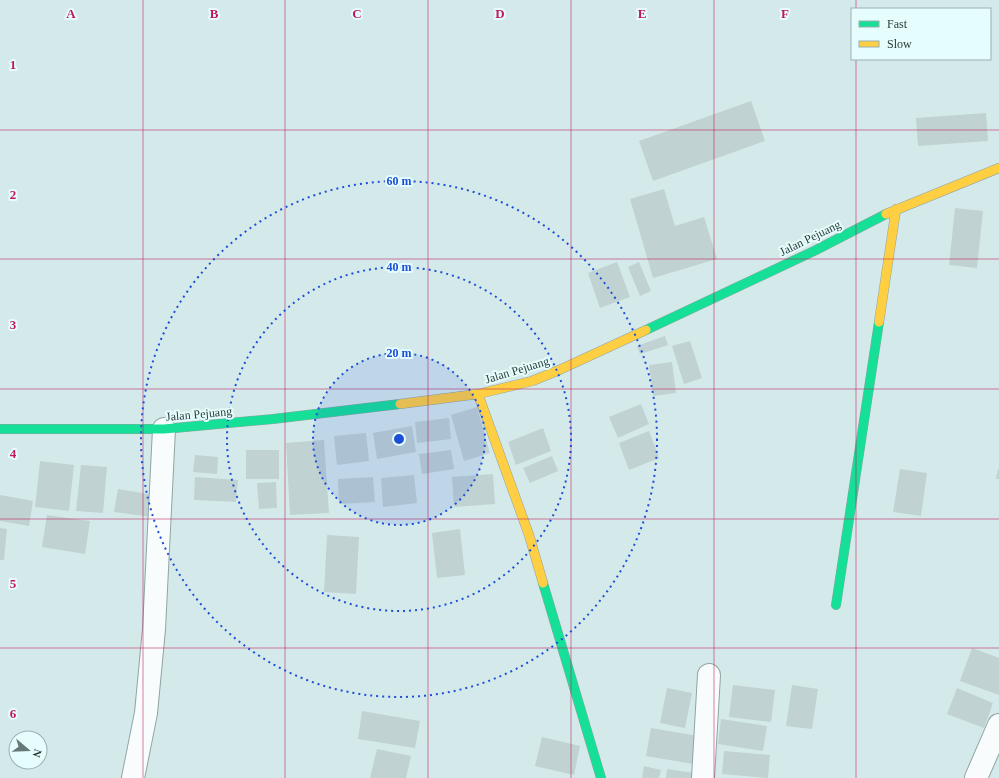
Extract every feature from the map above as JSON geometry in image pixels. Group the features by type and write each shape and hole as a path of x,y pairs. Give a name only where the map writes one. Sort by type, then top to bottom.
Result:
{"street":[{"name":"Jalan Pejuang","path":"0,429 164,429 273,419 478,394 532,381 557,371 814,251 896,208 999,168"},
{"path":"836,605 896,208"},
{"path":"478,394 528,535 601,778"},
{"path":"133,778 146,713 154,629 164,429"},
{"path":"703,778 709,675"},
{"path":"976,778 999,725"}],"building":[{"path":"751,101 765,141 653,181 639,141"},
{"path":"986,113 988,141 918,146 916,118"},
{"path":"664,189 675,226 704,217 717,259 653,278 630,199"},
{"path":"955,208 983,211 977,268 949,265"},
{"path":"617,262 630,297 600,308 588,273"},
{"path":"639,262 651,291 640,296 628,267"},
{"path":"665,336 668,345 640,354 637,346"},
{"path":"690,341 702,378 684,384 672,346"},
{"path":"672,362 676,393 653,396 649,365"},
{"path":"641,404 649,424 618,438 609,417"},
{"path":"477,407 490,453 464,461 451,415"},
{"path":"449,418 451,439 417,443 415,422"},
{"path":"412,426 416,452 377,459 373,433"},
{"path":"543,428 551,451 516,465 508,442"},
{"path":"649,431 659,458 629,470 619,443"},
{"path":"366,433 369,461 337,465 334,436"},
{"path":"324,440 329,513 290,515 286,443"},
{"path":"246,450 279,450 279,479 246,479"},
{"path":"451,450 454,469 422,474 419,454"},
{"path":"195,455 218,457 217,474 193,472"},
{"path":"552,456 558,471 530,483 523,468"},
{"path":"40,461 74,465 69,511 35,507"},
{"path":"81,465 107,467 103,513 76,511"},
{"path":"900,469 927,473 921,516 893,512"},
{"path":"998,469 999,479 996,479"},
{"path":"493,474 495,504 454,507 452,477"},
{"path":"414,475 417,503 383,507 381,478"},
{"path":"195,477 238,480 236,502 194,500"},
{"path":"373,477 375,502 339,504 338,479"},
{"path":"276,482 277,508 259,509 257,483"},
{"path":"118,489 154,495 151,517 114,512"},
{"path":"0,495 33,501 29,526 0,521"},
{"path":"47,515 90,521 85,554 42,547"},
{"path":"0,528 7,529 4,560 0,560"},
{"path":"460,529 465,575 437,578 432,533"},
{"path":"327,535 359,537 356,594 324,592"},
{"path":"972,648 999,658 999,695 960,681"},
{"path":"733,685 775,690 771,722 729,717"},
{"path":"792,685 818,689 812,729 786,726"},
{"path":"667,688 692,693 685,728 660,723"},
{"path":"957,688 993,703 984,728 947,714"},
{"path":"362,711 420,721 415,748 358,739"},
{"path":"721,719 767,726 763,751 718,744"},
{"path":"651,728 698,736 693,764 646,756"},
{"path":"542,737 580,746 574,775 535,766"},
{"path":"377,749 411,756 406,778 370,778"},
{"path":"724,751 770,755 768,778 722,774"},
{"path":"644,766 661,770 659,778 642,778"},
{"path":"667,769 701,774 700,778 666,778"}],"traffic: fast":[{"path":"646,330 814,251 886,214"},
{"path":"836,605 879,322"},
{"path":"0,429 164,429 273,419 400,404"},
{"path":"543,583 601,778"}],"traffic: slow":[{"path":"886,214 999,168"},
{"path":"879,322 896,209"},
{"path":"400,404 478,394 532,381 646,330"},
{"path":"478,394 529,535 543,583"}]}
